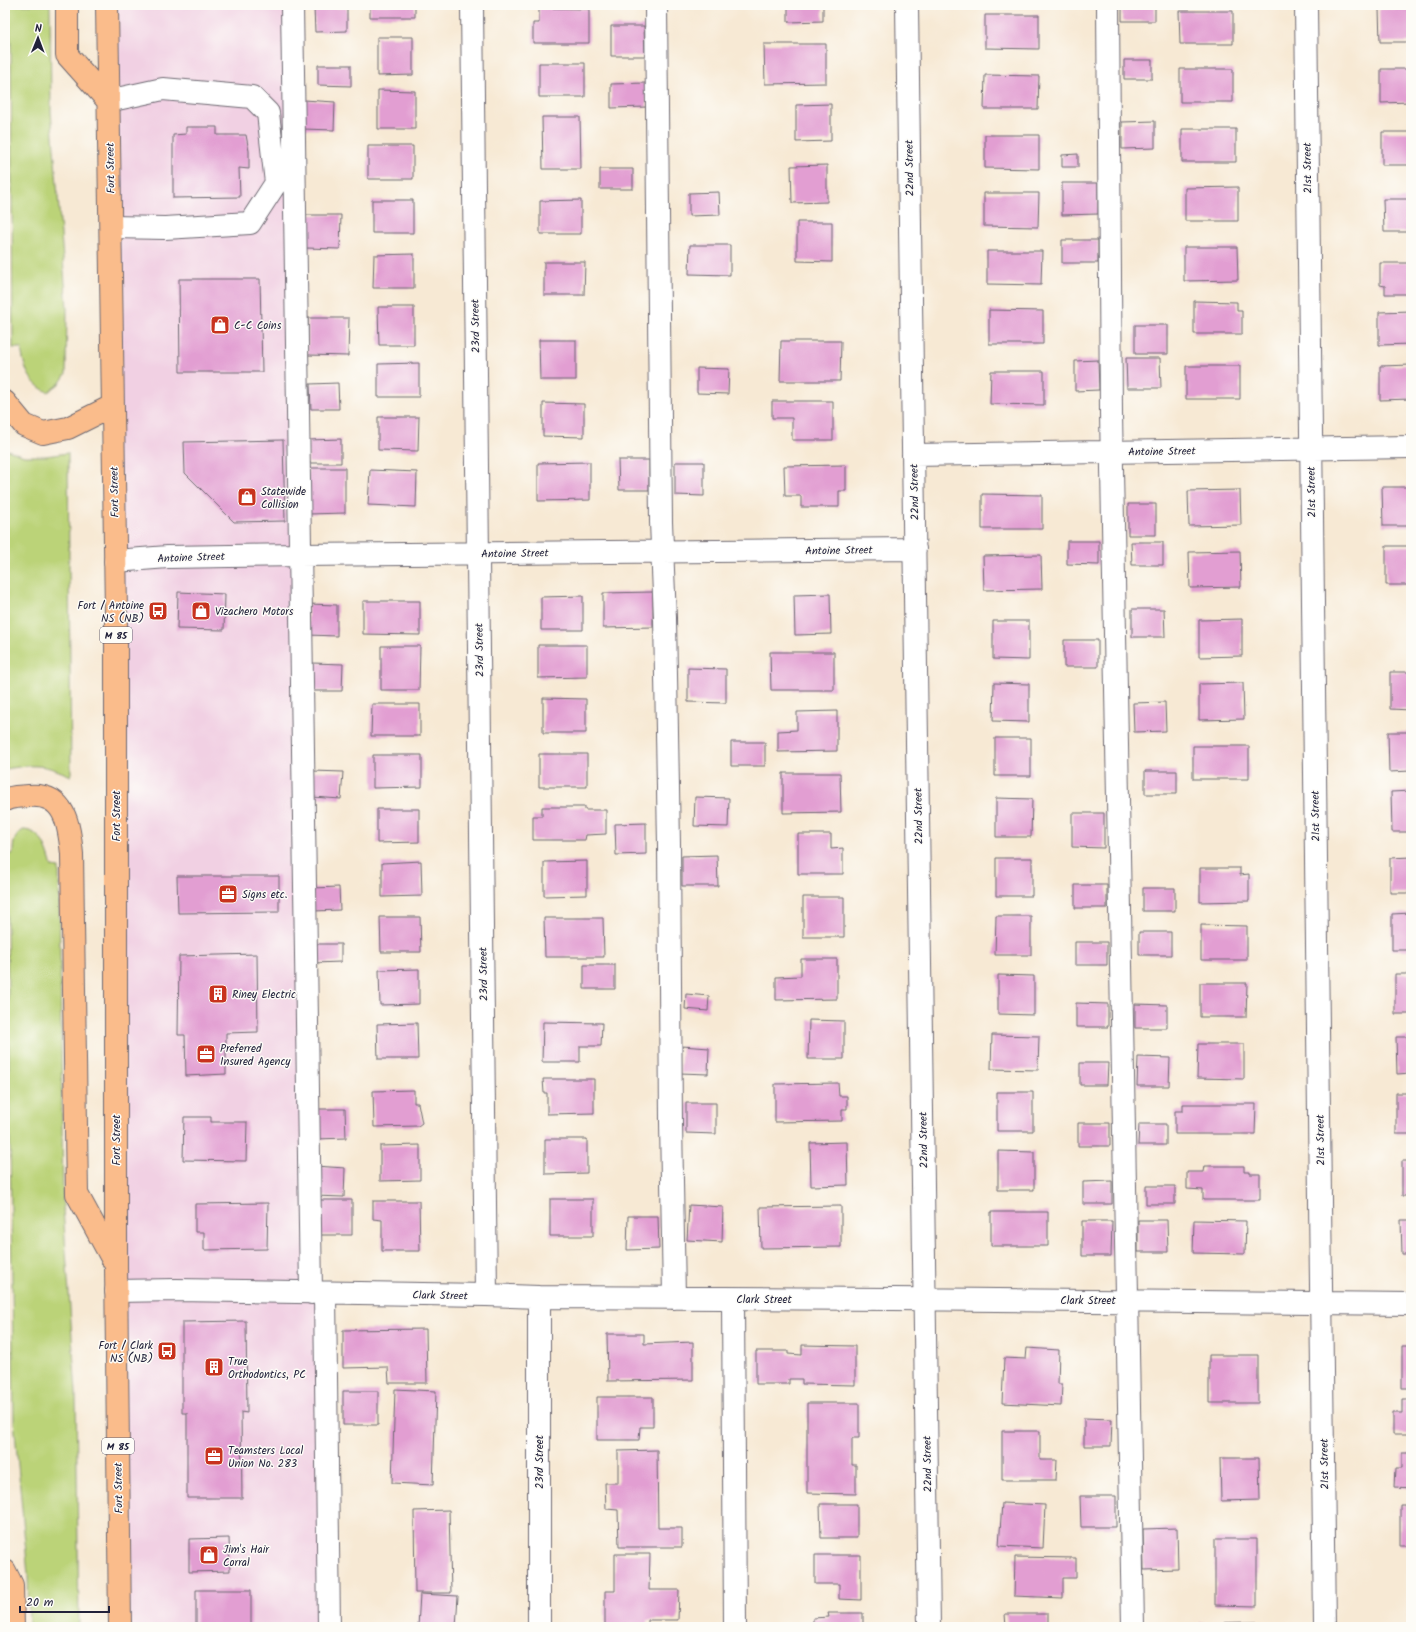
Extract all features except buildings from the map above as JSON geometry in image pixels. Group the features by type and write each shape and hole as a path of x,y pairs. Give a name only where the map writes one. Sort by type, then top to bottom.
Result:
{"main road":[{"path":"67,5 67,55 108,101"},
{"name":"Fort Street","path":"107,5 115,561 116,1291 120,1627"},
{"path":"5,402 24,425 43,433 68,428 112,406"},
{"path":"5,800 10,798 39,795 56,802 69,824 73,862 77,1194 116,1265"},
{"path":"5,1571 12,1585 13,1627"}],"street":[{"path":"292,5 299,554 318,1293 329,1627"},
{"name":"23rd Street","path":"472,5 486,1295"},
{"path":"656,5 662,552 665,618 669,830 674,1298"},
{"name":"22nd Street","path":"907,5 929,1627"},
{"path":"1108,5 1112,452 1133,1627"},
{"name":"21st Street","path":"1306,5 1325,1627"},
{"path":"108,101 164,89 252,97 268,113 276,183 250,223 165,228 111,227"},
{"name":"Antoine Street","path":"913,455 1411,447"},
{"name":"Antoine Street","path":"115,561 179,557 299,554 915,550"},
{"name":"Clark Street","path":"116,1291 733,1299 925,1299 1411,1304"},
{"name":"23rd Street","path":"539,1297 539,1627"},
{"path":"733,1299 735,1627"}],"shaded area":[{"path":"109,5 292,5 311,1293 325,1293 329,1627 120,1627"}],"green space":[{"path":"8,5 50,5 51,111 67,308 66,374 59,384 48,392 36,384 28,374 21,348 13,348 11,44"},
{"path":"5,449 24,456 46,456 68,453 71,776 54,769 39,766 25,766 6,769"},
{"path":"23,830 30,831 39,838 46,849 52,867 59,868 63,1209 76,1393 79,1627 29,1627 28,1575 14,1421 6,854 13,854 15,840"}],"place":[{"name":"C-C Coins","path":"220,325"},
{"name":"Statewide Collision","path":"247,497"},
{"name":"Fort / Antoine NS (NB)","path":"158,611"},
{"name":"Vizachero Motors","path":"201,611"},
{"name":"Signs etc.","path":"228,894"},
{"name":"Riney Electric","path":"218,994"},
{"name":"Preferred Insured Agency","path":"206,1054"},
{"name":"Fort / Clark NS (NB)","path":"167,1351"},
{"name":"True Orthodontics, PC","path":"214,1367"},
{"name":"Teamsters Local Union No. 283","path":"214,1456"},
{"name":"Jim's Hair Corral","path":"209,1555"}]}
